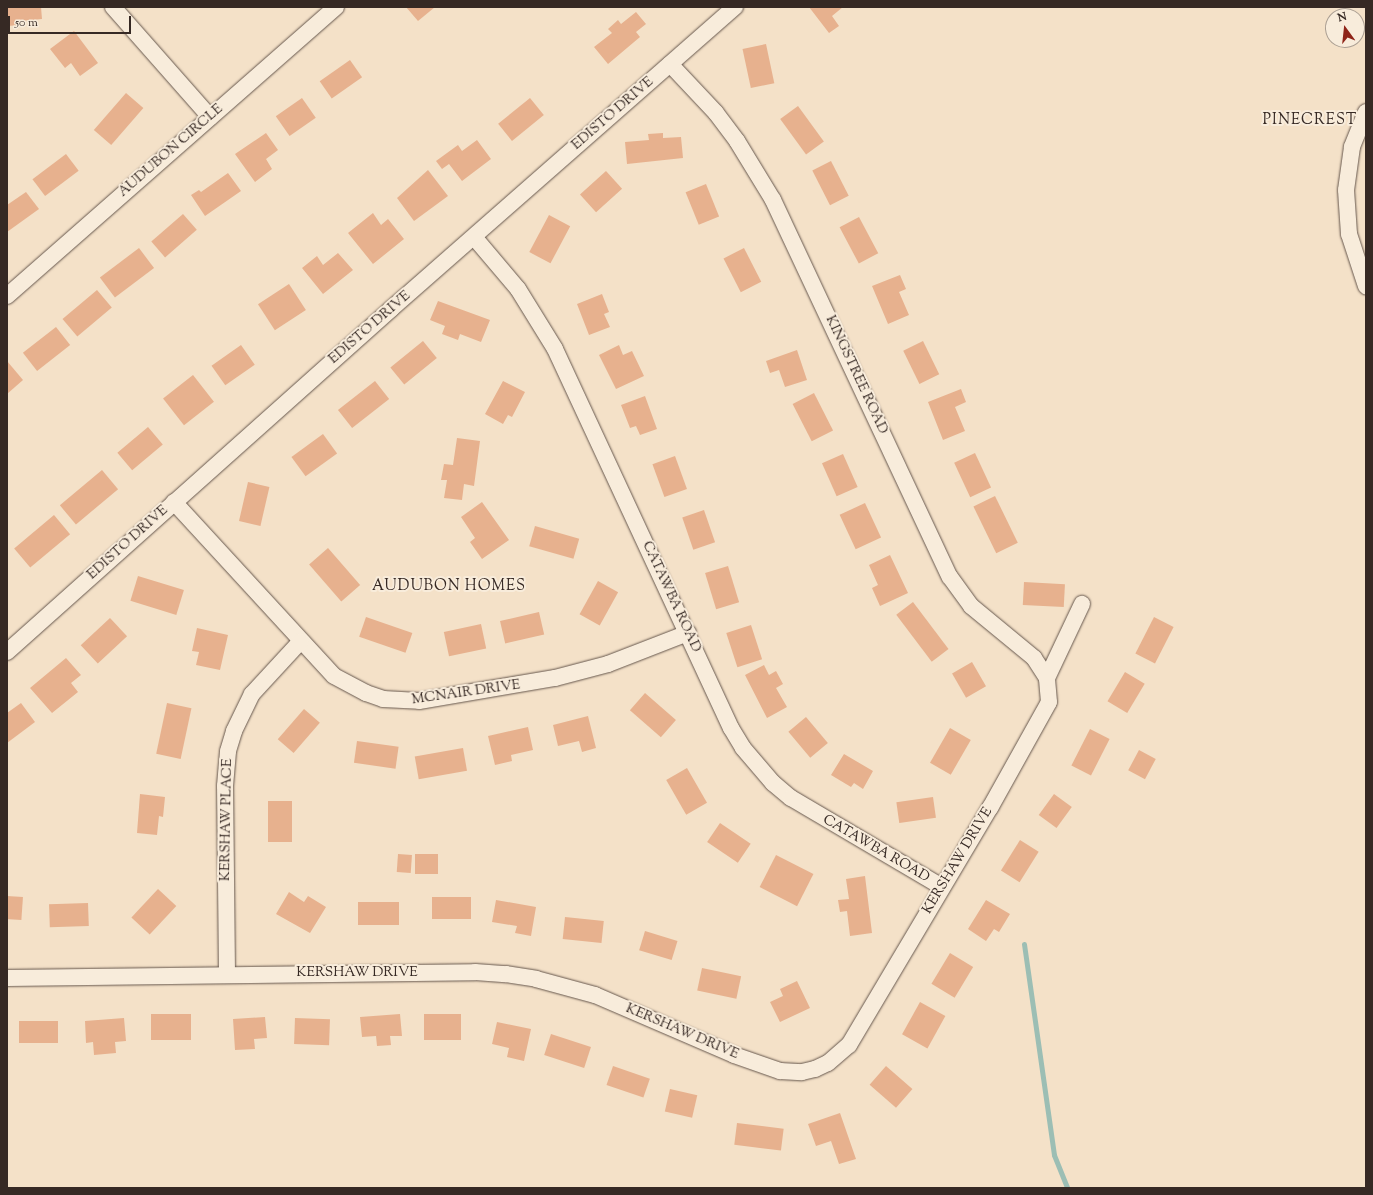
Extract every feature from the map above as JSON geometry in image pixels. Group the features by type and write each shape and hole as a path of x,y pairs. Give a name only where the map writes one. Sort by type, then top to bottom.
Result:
{"street":[{"path":"112,7 210,117"},
{"name":"AUDUBON CIRCLE","path":"7,296 336,7"},
{"name":"EDISTO DRIVE","path":"7,652 174,502 735,7"},
{"name":"KINGSTREE ROAD","path":"670,64 720,118 756,170 773,200 950,577 971,606 1034,658 1048,678"},
{"path":"1366,112 1352,147 1346,190 1349,234 1366,286"},
{"name":"CATAWBA ROAD","path":"474,237 518,289 555,349 731,728 743,748 774,783 810,811 942,887"},
{"name":"MCNAIR DRIVE","path":"174,502 300,642 334,676 349,686 383,699 419,701 556,678 608,664 688,633"},
{"name":"KERSHAW DRIVE","path":"7,978 475,972 536,979 595,995 734,1055 780,1071 802,1072 828,1063 848,1045 942,887 1049,702 1048,678 1082,604"},
{"name":"KERSHAW PLACE","path":"227,974 225,786 228,751 236,725 252,694 300,642"}],"building":[{"path":"7,7 41,7 42,19 20,21 20,25 7,26"},
{"path":"406,7 435,7 418,21"},
{"path":"809,7 843,7 832,16 839,26 829,33"},
{"path":"636,12 646,24 636,32 640,37 608,64 594,47 612,33 608,29 618,20 621,24"},
{"path":"74,31 98,63 80,76 71,63 65,68 50,49"},
{"path":"766,44 774,83 751,88 743,49"},
{"path":"350,60 362,77 332,98 320,81"},
{"path":"126,93 143,108 111,145 94,130"},
{"path":"302,98 316,118 290,136 276,116"},
{"path":"530,98 544,115 512,141 498,124"},
{"path":"798,106 824,142 806,155 780,119"},
{"path":"266,133 278,150 266,159 272,169 255,182 235,154"},
{"path":"663,133 663,138 681,137 683,158 627,164 625,142 649,140 648,134"},
{"path":"477,140 491,159 462,181 449,164 442,169 436,161 458,145 462,151"},
{"path":"66,154 79,171 45,196 32,179"},
{"path":"831,161 849,196 830,205 812,171"},
{"path":"428,170 448,196 414,221 397,198"},
{"path":"606,171 622,189 596,212 580,194"},
{"path":"228,173 241,191 205,216 191,195 199,190 201,192"},
{"path":"706,184 719,216 699,225 686,192"},
{"path":"26,192 39,209 7,232 7,205"},
{"path":"373,213 381,225 388,219 404,239 373,264 348,233"},
{"path":"183,214 197,230 165,257 151,242"},
{"path":"549,215 570,226 550,263 529,252"},
{"path":"859,217 878,253 859,264 840,227"},
{"path":"139,248 154,268 115,297 100,277"},
{"path":"744,248 761,282 741,292 724,258"},
{"path":"338,253 353,270 323,294 302,268 317,256 323,265"},
{"path":"900,275 906,289 899,292 909,315 888,324 872,286"},
{"path":"289,284 306,310 275,330 258,304"},
{"path":"97,290 112,308 77,337 63,319"},
{"path":"602,294 609,312 604,314 610,327 589,335 577,304"},
{"path":"438,301 490,320 481,342 460,334 458,340 442,334 445,326 430,320"},
{"path":"56,327 70,345 37,371 23,353"},
{"path":"423,341 437,358 404,385 390,367"},
{"path":"923,341 939,374 919,384 903,351"},
{"path":"241,345 255,365 225,385 212,366"},
{"path":"619,345 623,355 632,351 644,376 616,389 599,355"},
{"path":"797,350 807,380 785,387 779,370 770,373 766,361"},
{"path":"7,361 23,380 7,394"},
{"path":"193,375 214,402 184,425 163,398"},
{"path":"375,381 389,399 352,428 338,410"},
{"path":"503,381 525,392 512,417 508,415 503,424 485,414"},
{"path":"961,389 966,402 955,407 965,431 943,440 928,402"},
{"path":"814,393 833,430 812,441 793,404"},
{"path":"645,396 657,429 640,435 636,426 630,428 621,405"},
{"path":"148,427 163,445 132,470 117,453"},
{"path":"323,434 337,453 306,476 291,457"},
{"path":"457,438 480,441 474,486 464,484 462,500 444,498 447,480 441,480 444,464 453,465"},
{"path":"975,453 991,487 970,497 954,463"},
{"path":"843,454 858,487 837,496 822,463"},
{"path":"675,456 687,489 664,497 652,464"},
{"path":"102,470 118,489 76,525 60,505"},
{"path":"248,482 269,487 260,526 239,521"},
{"path":"995,496 1018,543 996,553 973,507"},
{"path":"482,502 509,540 482,559 470,542 475,538 461,517"},
{"path":"865,503 881,537 856,549 840,515"},
{"path":"704,510 715,542 693,550 682,517"},
{"path":"54,515 70,534 30,568 14,548"},
{"path":"535,526 579,539 573,559 529,546"},
{"path":"328,548 360,585 341,601 309,564"},
{"path":"890,555 908,593 880,606 872,588 878,585 869,565"},
{"path":"728,566 739,602 716,609 705,573"},
{"path":"138,576 184,590 176,615 130,601"},
{"path":"598,581 618,592 600,625 580,614"},
{"path":"1024,582 1065,584 1064,607 1023,605"},
{"path":"913,602 949,649 932,662 896,615"},
{"path":"539,612 544,634 505,643 500,621"},
{"path":"366,617 412,633 405,653 359,637"},
{"path":"1154,617 1174,627 1155,664 1135,654"},
{"path":"110,618 127,636 98,664 81,645"},
{"path":"481,624 486,648 449,656 444,632"},
{"path":"751,625 762,659 737,667 726,633"},
{"path":"197,628 228,635 220,670 196,665 199,652 192,651"},
{"path":"66,658 81,675 71,683 78,692 52,713 30,688"},
{"path":"972,662 986,686 966,698 952,674"},
{"path":"764,665 769,675 776,671 783,684 776,688 787,707 767,718 745,675"},
{"path":"1125,672 1145,684 1127,713 1107,701"},
{"path":"645,693 676,720 661,737 630,710"},
{"path":"21,703 35,722 7,743 7,713"},
{"path":"167,703 191,708 181,759 156,754"},
{"path":"304,709 320,723 294,753 278,739"},
{"path":"588,716 596,748 582,752 579,741 558,746 553,725"},
{"path":"806,717 828,743 810,758 788,732"},
{"path":"528,727 533,750 511,755 512,761 495,765 488,736"},
{"path":"950,728 971,740 951,775 930,763"},
{"path":"1090,729 1110,739 1091,776 1071,766"},
{"path":"357,741 399,747 396,769 354,763"},
{"path":"463,748 467,771 419,779 415,757"},
{"path":"1139,750 1156,759 1145,779 1128,770"},
{"path":"844,754 873,771 863,789 854,783 851,787 831,775"},
{"path":"687,768 707,803 686,815 666,780"},
{"path":"140,794 165,797 163,817 159,816 157,835 137,833"},
{"path":"1054,794 1072,807 1057,828 1039,815"},
{"path":"933,797 936,818 899,823 896,802"},
{"path":"268,801 292,801 292,842 268,842"},
{"path":"720,823 751,844 738,863 707,842"},
{"path":"1020,840 1039,852 1020,882 1001,871"},
{"path":"398,854 412,855 411,873 397,872"},
{"path":"415,854 438,854 438,874 415,874"},
{"path":"776,855 813,874 797,906 760,887"},
{"path":"865,876 872,933 850,936 847,911 840,912 838,900 849,899 846,879"},
{"path":"158,889 176,906 150,935 131,918"},
{"path":"289,892 304,902 308,896 326,907 310,933 276,914"},
{"path":"7,896 23,897 21,920 7,919"},
{"path":"432,897 471,897 471,919 432,919"},
{"path":"496,900 536,907 531,936 515,933 517,926 492,922"},
{"path":"986,900 1010,914 999,932 994,929 986,941 968,929"},
{"path":"358,902 399,902 399,925 358,925"},
{"path":"88,903 89,926 50,927 49,904"},
{"path":"565,917 604,921 601,943 563,939"},
{"path":"645,931 678,941 672,960 639,950"},
{"path":"950,953 973,967 955,998 931,984"},
{"path":"702,968 741,976 736,999 697,990"},
{"path":"797,981 810,1008 780,1022 770,1002 783,996 780,989"},
{"path":"920,1002 945,1016 927,1048 902,1034"},
{"path":"151,1014 191,1014 191,1040 151,1040"},
{"path":"400,1014 402,1036 390,1036 391,1045 377,1046 376,1036 362,1037 360,1017"},
{"path":"424,1014 461,1014 461,1040 424,1040"},
{"path":"265,1017 267,1038 254,1039 255,1049 235,1050 233,1019"},
{"path":"124,1018 126,1041 115,1042 116,1053 94,1055 93,1042 86,1043 85,1021"},
{"path":"295,1018 330,1019 329,1045 294,1044"},
{"path":"19,1021 58,1021 58,1043 19,1043"},
{"path":"497,1022 531,1029 524,1061 507,1057 509,1048 492,1044"},
{"path":"551,1034 591,1047 584,1068 544,1055"},
{"path":"613,1066 650,1079 643,1098 606,1085"},
{"path":"886,1066 912,1089 896,1108 870,1085"},
{"path":"670,1089 697,1095 692,1118 665,1111"},
{"path":"840,1113 856,1159 839,1164 831,1141 816,1146 808,1124"},
{"path":"737,1123 784,1129 781,1151 734,1145"}],"waterway":[{"path":"1024,944 1054,1155 1067,1188"}],"district":[{"name":"PINECREST","path":"1310,121"},
{"name":"AUDUBON HOMES","path":"449,587"}]}
